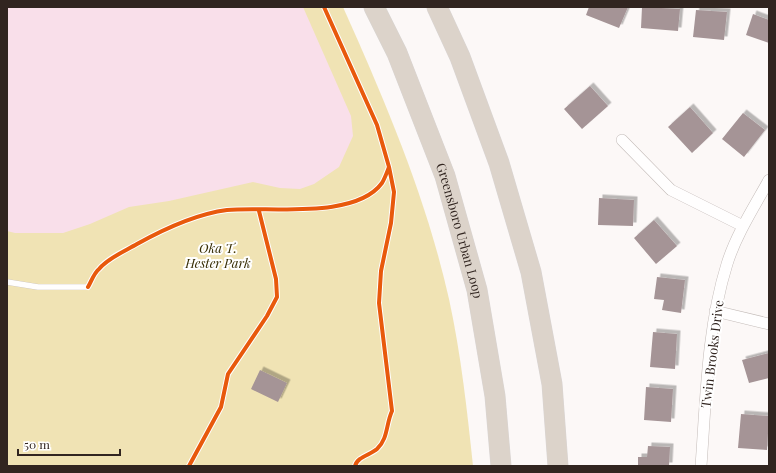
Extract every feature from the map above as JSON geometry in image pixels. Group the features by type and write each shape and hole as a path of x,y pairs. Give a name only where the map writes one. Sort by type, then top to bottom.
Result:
{"highway":[{"name":"Greensboro Urban Loop","path":"374,7 397,53 450,191 477,290 495,396 501,466"},
{"path":"437,7 460,57 499,163 531,272 552,384 558,466"}],"street":[{"path":"622,140 671,190 743,226"},
{"name":"Twin Brooks Drive","path":"701,466 715,311 727,263 743,226 769,180"},
{"path":"715,311 769,324"}],"lane":[{"path":"7,282 38,286 88,287"}],"green space":[{"name":"Oka T. Hester Park","path":"7,7 343,7 403,150 429,224 440,261 457,340 473,466 7,466"}],"shaded area":[{"path":"7,7 303,7 351,116 353,136 339,167 314,184 300,189 280,188 253,182 169,201 129,207 90,224 63,233 15,233 7,231"}],"building":[{"path":"589,7 628,7 619,28 586,15"},
{"path":"642,7 680,9 678,31 641,28"},
{"path":"696,10 727,12 724,40 693,37"},
{"path":"753,14 769,20 769,43 746,35"},
{"path":"590,86 608,106 582,129 564,109"},
{"path":"690,107 713,133 692,153 668,127"},
{"path":"743,113 765,130 744,157 722,139"},
{"path":"599,198 634,200 633,226 598,225"},
{"path":"654,220 677,246 656,264 634,238"},
{"path":"657,277 685,280 681,313 662,310 664,300 654,299"},
{"path":"653,332 677,334 675,369 650,367"},
{"path":"769,353 769,378 749,383 742,360"},
{"path":"260,370 287,383 278,402 251,389"},
{"path":"646,387 673,389 671,422 644,420"},
{"path":"741,414 769,416 767,450 738,448"},
{"path":"648,446 670,447 669,466 638,466 638,457 647,457"}],"cycle path":[{"path":"324,7 377,125 389,167 394,192 391,223 381,271 379,303 392,411 381,445 374,451 358,460 355,466"},
{"path":"88,287 97,271 112,258 147,238 180,223 204,215 227,210 309,209 332,207 352,202 369,195 382,183 389,167"},
{"path":"189,466 221,407 228,374 267,316 277,297 276,279 259,211"}]}
